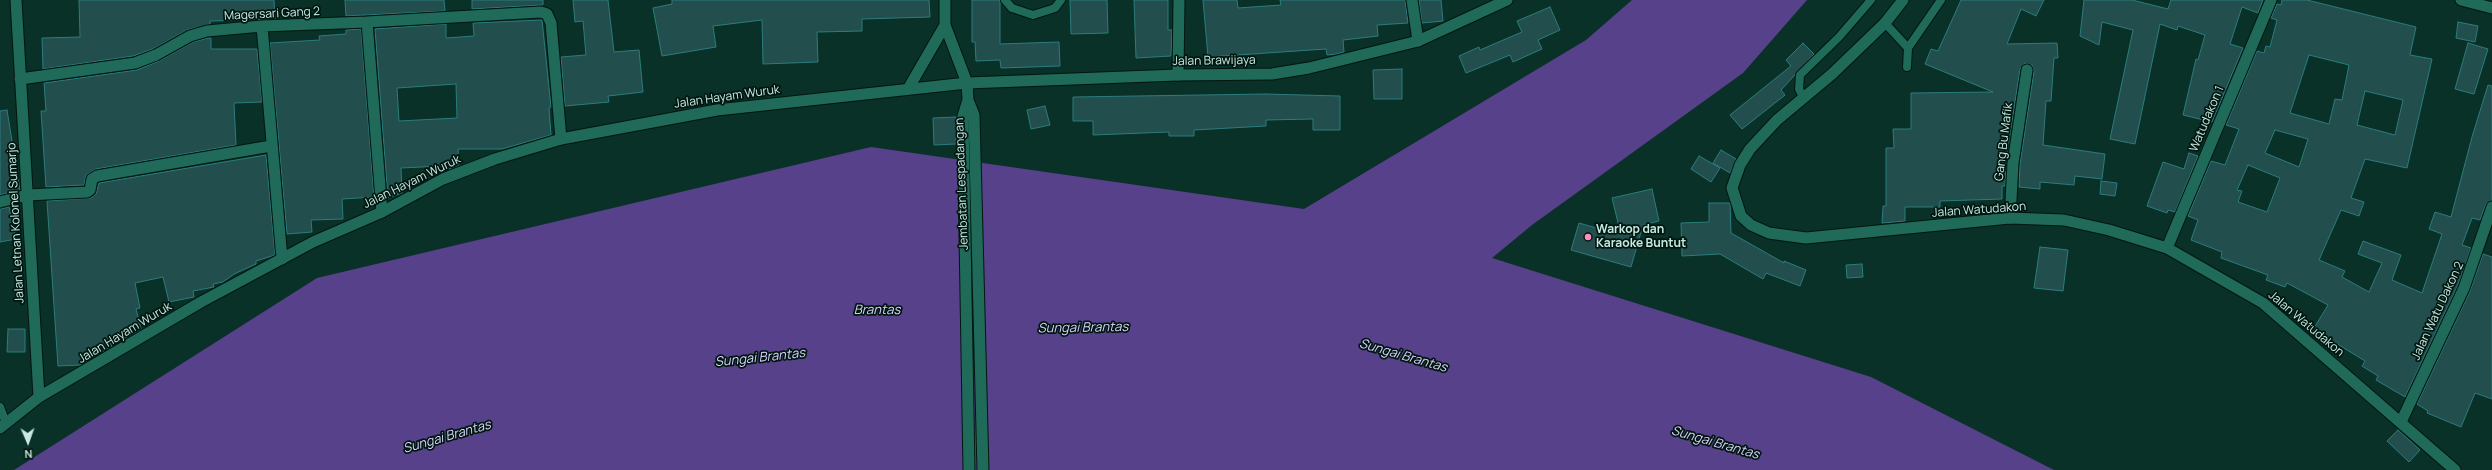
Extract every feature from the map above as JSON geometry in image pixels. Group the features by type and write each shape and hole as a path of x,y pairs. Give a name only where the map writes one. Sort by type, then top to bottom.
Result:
{"street":[{"name":"Jalan Letnan Kolonel Sumarjo","path":"16,0 39,397"},
{"path":"908,89 945,25 944,0"},
{"path":"1178,74 1179,0"},
{"path":"1412,0 1418,41"},
{"name":"Jalan Brawijaya","path":"908,89 967,83 1178,74 1272,74 1309,68 1418,41 1508,0"},
{"name":"Jalan Watudakon","path":"1903,0 1885,23 1804,99 1777,120 1750,149 1740,165 1732,188 1741,216 1751,226 1769,233 1806,238 2010,218 2064,220 2109,230 2167,248 2263,303 2455,470"},
{"name":"Watudakon 1","path":"2167,248 2271,0"},
{"path":"2461,0 2492,8"},
{"name":"Magersari Gang 2","path":"20,79 135,63 156,55 197,33 262,26 367,22 541,12 547,14 551,23 561,139"},
{"path":"367,22 382,212"},
{"name":"Jembatan Lespadangan","path":"945,25 967,83 968,100 969,470"},
{"path":"262,26 271,146 282,259"},
{"name":"Gang Bu Mafik","path":"2010,218 2013,163 2027,70"},
{"name":"Jalan Hayam Wuruk","path":"3,425 39,397 201,302 313,242 382,212 443,179 495,159 561,139 717,110 908,89"},
{"name":"Jembatan Lespadangan","path":"968,115 983,470"},
{"path":"0,202 27,196 87,192 90,190 92,179 97,176 271,146"},
{"name":"Jalan Watu Dakon 2","path":"2401,422 2470,274 2492,207"}],"lane":[{"path":"1005,0 1012,8 1034,15 1055,8 1061,0"},
{"path":"1804,99 1799,89 1800,75 1839,37 1871,0"},
{"path":"1907,67 1908,48 1941,0"},
{"path":"1885,23 1908,48"},
{"path":"0,407 3,425"}],"water":[{"name":"Brantas","path":"1632,0 1807,0 1743,73 1532,225 1492,258 1871,377 2054,470 14,470 317,278 871,147 1304,209 1586,40"}],"building":[{"path":"79,0 274,0 275,19 210,21 210,24 187,30 153,49 133,56 43,69 42,38 80,37"},
{"path":"345,0 444,0 445,11 346,16"},
{"path":"472,0 543,0 543,5 472,9"},
{"path":"573,0 608,0 614,52 639,50 643,92 608,96 609,102 565,106 561,57 586,55 583,21 575,22"},
{"path":"672,0 929,0 930,17 862,19 862,31 817,32 818,62 763,64 762,20 713,26 716,47 662,56 653,8 672,4"},
{"path":"972,0 1000,0 1000,44 1059,42 1060,66 1001,68 1000,60 976,61 975,42 972,42"},
{"path":"1070,0 1107,0 1108,33 1071,34"},
{"path":"1134,0 1168,0 1168,30 1172,30 1171,56 1136,58"},
{"path":"1203,0 1237,0 1238,8 1281,5 1280,0 1405,0 1408,23 1377,25 1378,36 1343,40 1344,52 1336,54 1327,55 1326,49 1208,57"},
{"path":"1419,0 1441,0 1443,21 1422,23"},
{"path":"1961,0 2044,0 2036,16 2021,9 2007,44 2057,43 2058,58 2054,58 2051,101 2046,101 2043,145 2105,154 2102,179 2075,176 2074,185 2040,182 2040,189 2019,187 2020,164 2034,71 2032,65 2025,63 2020,69 2006,162 2005,186 2002,186 2002,199 1940,201 1940,207 1905,207 1905,221 1882,223 1883,206 1886,206 1886,148 1894,148 1893,129 1911,129 1911,93 1993,92 1925,64 1931,49 1938,51"},
{"path":"2084,0 2132,0 2168,9 2171,0 2263,0 2258,13 2242,7 2230,44 2243,48 2212,122 2183,115 2196,59 2198,60 2205,35 2178,26 2177,30 2160,24 2135,144 2110,139 2133,30 2102,22 2099,45 2080,36"},
{"path":"2282,0 2307,0 2416,27 2410,55 2432,59 2407,168 2365,159 2351,198 2364,202 2359,216 2341,210 2319,260 2345,271 2342,277 2369,292 2382,263 2358,254 2363,241 2401,255 2392,280 2422,293 2442,234 2429,229 2435,212 2451,217 2472,137 2488,85 2492,86 2492,200 2486,204 2480,220 2472,218 2462,245 2471,248 2458,285 2405,397 2376,380 2378,376 2362,366 2365,361 2326,337 2324,341 2311,333 2328,305 2287,283 2285,287 2266,280 2268,275 2221,258 2222,252 2191,240 2198,220 2188,216 2211,161 2225,165 2239,129 2226,125 2257,51 2264,53 2266,46 2270,47 2277,20 2271,18 2277,4 2281,5","holes":["2309,55 2349,65 2342,100 2335,99 2329,124 2290,113","2365,91 2403,100 2395,135 2357,125","2275,130 2308,139 2299,167 2265,153","2248,165 2280,178 2267,212 2238,202 2242,191 2237,190"]},
{"path":"1550,7 1560,30 1538,40 1542,49 1513,62 1510,55 1466,73 1459,56 1479,47 1480,50 1522,32 1517,21"},
{"path":"542,20 551,107 549,108 551,135 502,149 458,149 459,165 446,170 443,170 442,166 401,168 402,193 388,198 375,29 446,24 446,38 474,36 473,23","holes":["456,84 457,118 399,121 397,88"]},
{"path":"2458,22 2478,26 2475,42 2456,38"},
{"path":"361,29 374,197 342,199 343,219 311,220 312,232 287,234 270,43 320,40 319,36 346,34 346,30"},
{"path":"211,38 211,49 257,49 262,102 234,103 236,145 96,169 86,175 84,185 46,187 41,111 46,111 44,83 137,70 159,61 193,42"},
{"path":"1803,43 1814,54 1781,90 1785,95 1742,129 1730,115 1791,66 1786,60"},
{"path":"2468,43 2488,49 2474,94 2455,89"},
{"path":"1402,69 1402,99 1374,99 1373,70"},
{"path":"1266,94 1340,96 1340,130 1313,130 1313,119 1266,120 1266,126 1194,130 1194,136 1169,136 1169,132 1093,135 1093,121 1073,121 1073,97"},
{"path":"1045,106 1050,125 1031,129 1027,110"},
{"path":"7,110 20,190 0,195 0,111"},
{"path":"956,117 956,144 934,145 933,118"},
{"path":"1721,150 1736,159 1730,173 1713,163"},
{"path":"2189,153 2198,156 2175,212 2168,210 2167,213 2147,206 2163,162 2184,169"},
{"path":"266,155 275,255 256,261 256,264 234,274 223,282 213,284 214,287 193,291 194,297 169,302 163,277 135,283 140,308 136,309 141,329 122,340 110,343 112,346 80,365 58,366 47,201 91,198 96,194 99,183"},
{"path":"1699,156 1720,168 1711,182 1691,169"},
{"path":"2101,181 2117,183 2115,196 2100,194"},
{"path":"1652,189 1659,221 1643,225 1631,267 1571,250 1579,223 1621,235 1612,198"},
{"path":"1709,203 1730,203 1731,233 1784,263 1784,261 1806,270 1800,286 1766,273 1763,279 1720,254 1682,256 1681,223 1709,222"},
{"path":"9,207 16,239 0,242 0,209"},
{"path":"2040,247 2068,250 2063,291 2034,288"},
{"path":"2483,254 2492,257 2492,399 2475,393 2461,427 2427,413 2428,411 2417,404 2470,291"},
{"path":"1862,264 1863,277 1847,278 1846,265"},
{"path":"8,329 25,329 25,352 7,352"},
{"path":"2398,430 2420,450 2409,462 2387,441"}],"place":[{"name":"Warkop dan Karaoke Buntut","path":"1588,237"}],"water label":[{"name":"Sungai Brantas","path":"1083,328"},
{"name":"Sungai Brantas","path":"1403,356"},
{"name":"Sungai Brantas","path":"760,358"},
{"name":"Sungai Brantas","path":"447,437"},
{"name":"Sungai Brantas","path":"1715,443"}]}
